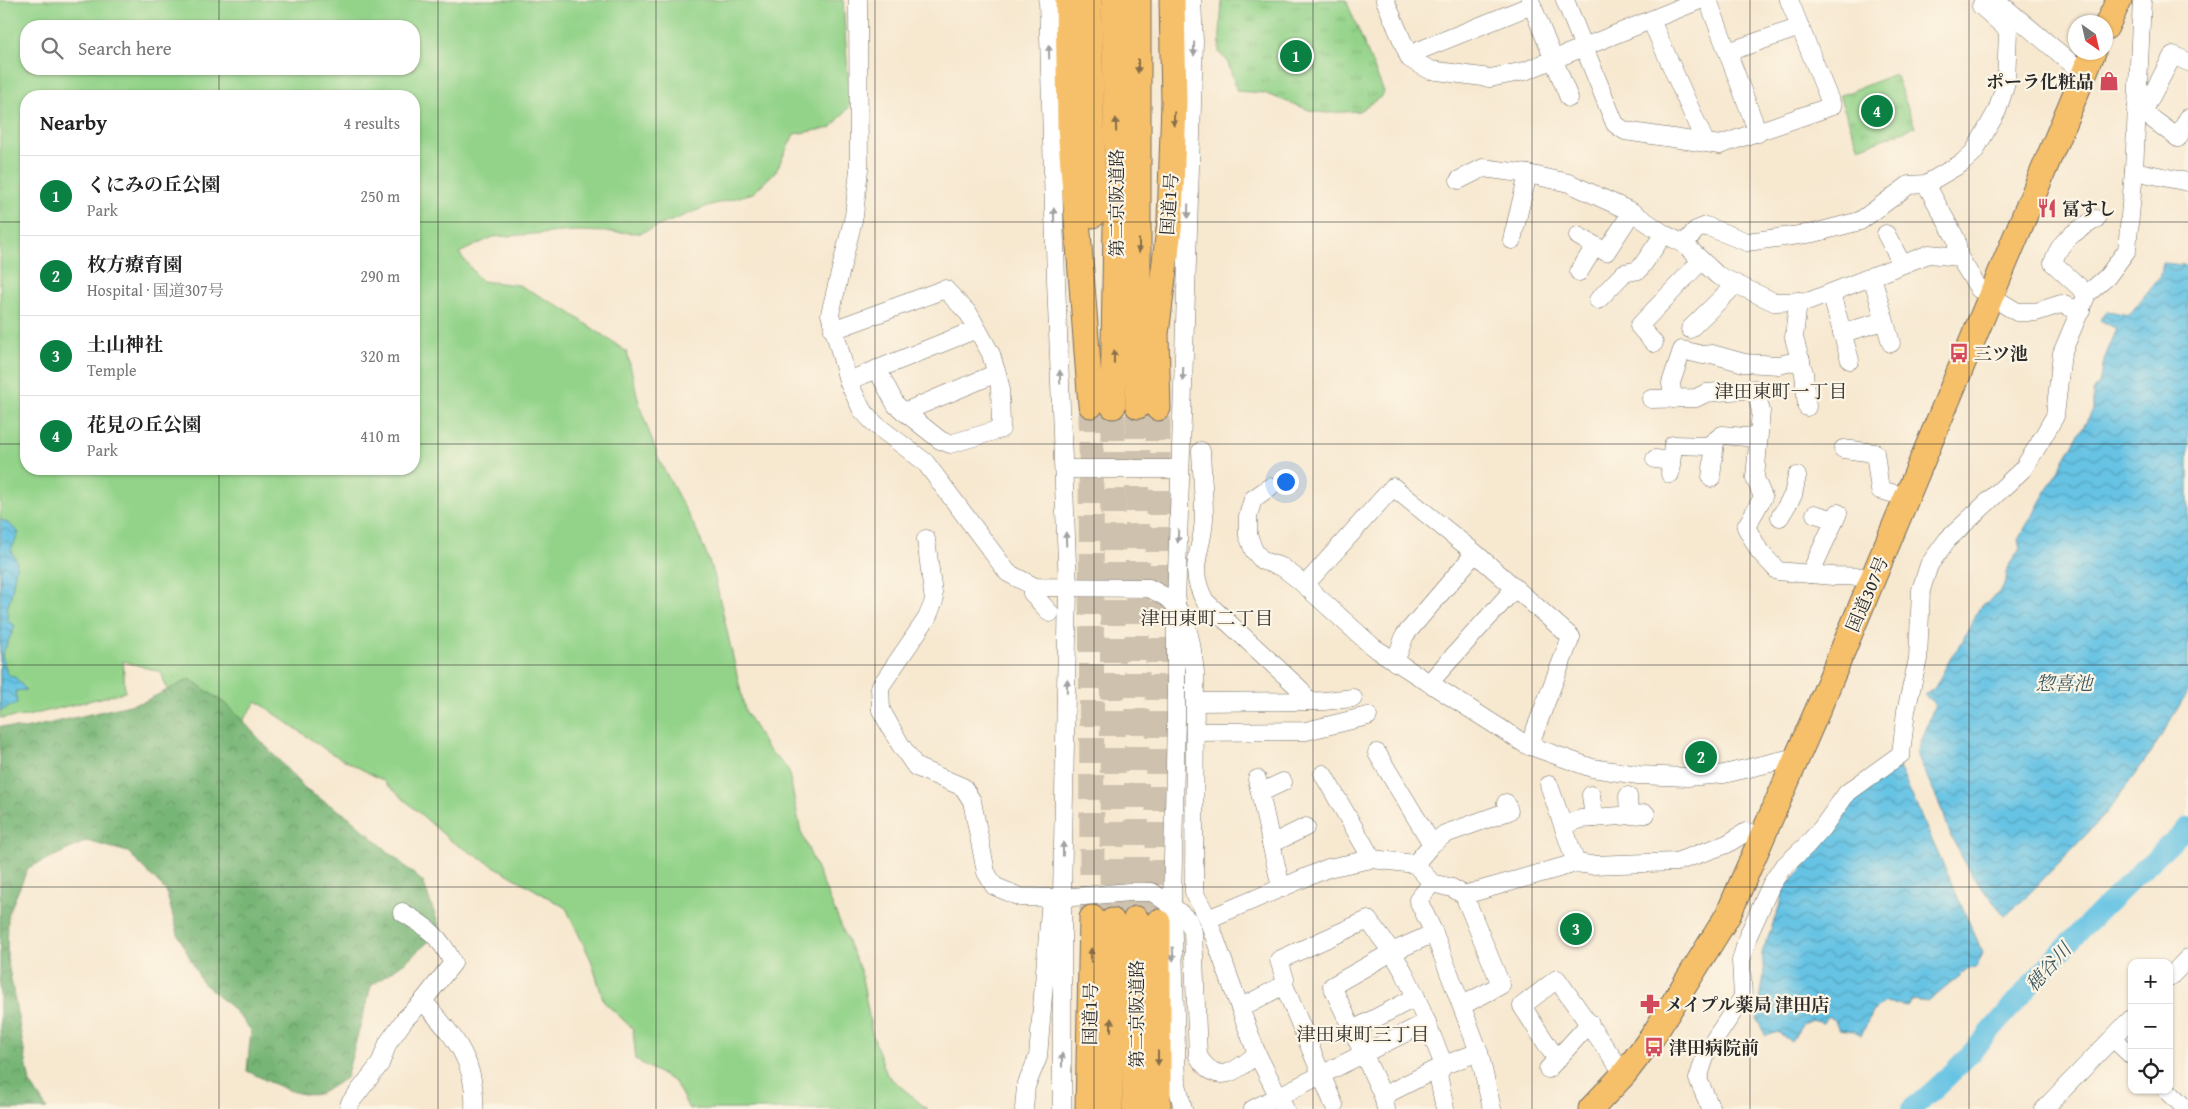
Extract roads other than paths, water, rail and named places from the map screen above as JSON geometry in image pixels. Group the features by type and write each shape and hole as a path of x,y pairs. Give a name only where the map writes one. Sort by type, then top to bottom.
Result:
{"highway":[{"path":"1068,0 1070,126 1083,282"},
{"path":"1083,282 1093,228 1089,0"},
{"name":"第二京阪道路","path":"1083,282 1102,405 1117,166 1114,0"},
{"name":"第二京阪道路","path":"1138,0 1148,407"},
{"path":"1156,334 1157,0"},
{"name":"国道1号","path":"1148,407 1170,221 1174,102 1172,0"},
{"path":"2112,15 2119,0"},
{"name":"国道307号","path":"1591,1109 1624,1074 1653,1036 1711,946 1728,915 1908,498 2088,63"},
{"path":"1134,917 1158,1109"},
{"name":"第二京阪道路","path":"1110,1109 1134,917"},
{"name":"第二京阪道路","path":"1134,917 1135,1109"},
{"name":"国道1号","path":"1088,1109 1134,917"}],"street":[{"path":"858,0 858,169 854,216 830,314 848,381 862,410 876,425 925,462 1008,573 1035,587 1149,588 1176,605 1191,639 1195,672 1194,892 1208,919 1257,1054 1282,1102"},
{"path":"1048,0 1068,588 1057,898 1062,1109"},
{"path":"1183,1109 1134,917 1176,718 1176,605 1194,52 1192,0"},
{"path":"1565,0 1615,124 1625,131 1720,145 1832,106 1789,0"},
{"path":"1389,1 1410,59 1430,70 1490,78 1525,71 1700,0"},
{"path":"1708,0 1758,133"},
{"path":"1684,244 1696,230 1706,226 1747,242 1814,233 1860,221 1909,184 1926,184 1962,163 1974,152 1997,111 2006,83 2008,30 1981,6 1985,0"},
{"path":"1996,0 2088,63"},
{"path":"1711,1109 1698,1079 1707,1051 1743,997 1741,961 1748,936 1771,885 1782,868 1822,828 1848,792 1901,754 1906,711 1918,659 1921,590 1929,565 1947,540 2023,469 2039,444 2055,416 2062,353 2087,294 2107,277 2127,250 2140,112 2142,0"},
{"path":"1408,55 1531,3 1569,98"},
{"path":"1651,20 1705,142"},
{"path":"1728,52 1800,27"},
{"path":"2140,112 2173,55 2188,62"},
{"path":"2140,112 2178,138 2188,118"},
{"path":"1459,180 1484,168 1528,174 1569,183 1632,212 1664,234 1684,244 1717,275 1774,302 1810,301 1929,254 1959,257"},
{"path":"2134,170 2188,182"},
{"path":"1512,240 1528,174"},
{"path":"1926,184 1956,239 1959,257 1979,289 2017,312 2036,312 2061,304 2081,311"},
{"path":"1578,236 1606,252 1632,212"},
{"path":"2087,294 2053,263 2057,250 2068,236 2096,219"},
{"path":"1598,300 1624,273 1639,270 1664,234"},
{"path":"1886,234 1902,264"},
{"path":"1579,272 1595,246"},
{"path":"1654,343 1639,326 1702,261"},
{"path":"1872,276 1891,343"},
{"path":"1690,330 1736,284"},
{"path":"833,330 945,289 969,314 991,354 1000,385 1001,429 950,444 940,440 896,405 877,369"},
{"path":"1830,292 1850,360"},
{"path":"1798,301 1794,338 1804,373 1807,407"},
{"path":"1842,333 1884,320"},
{"path":"848,381 977,329"},
{"path":"1673,399 1671,383 1682,350 1703,355 1712,354 1744,362 1779,364 1801,360"},
{"path":"904,412 997,373"},
{"path":"1651,399 1696,398 1706,393 1754,389 1761,411 1755,478 1763,497"},
{"path":"1665,465 1673,445 1708,446 1722,435 1758,438"},
{"path":"1712,478 1715,441"},
{"path":"1843,449 1876,453 1880,490 1908,498"},
{"path":"1201,451 1204,519 1195,571 1197,586 1205,601 1315,701 1332,724"},
{"path":"1064,468 1180,469"},
{"path":"1780,517 1793,495 1797,476"},
{"path":"1270,487 1253,499 1248,516 1248,536 1254,551 1263,561 1282,568 1305,585 1372,647 1529,746 1592,768 1638,775 1687,777 1724,774 1796,758"},
{"path":"1305,585 1393,487 1475,553 1571,637 1529,746"},
{"path":"1763,497 1793,495"},
{"path":"1763,497 1746,527 1760,552 1778,571 1874,577"},
{"path":"1810,574 1836,517 1815,514"},
{"path":"926,539 934,601 927,618 880,687 881,710 900,744 916,767 963,787 972,801 986,872 994,886 1020,897 1057,898 1152,892 1134,917"},
{"path":"1395,662 1405,635 1475,553"},
{"path":"1035,587 1032,593 1050,613"},
{"path":"1429,683 1515,588"},
{"path":"1195,702 1315,701 1353,698"},
{"path":"1194,732 1306,731 1368,716"},
{"path":"1377,753 1432,844"},
{"path":"1323,774 1372,859"},
{"path":"1281,888 1258,786 1283,782"},
{"path":"1549,785 1576,863"},
{"path":"1591,796 1594,818"},
{"path":"1563,825 1581,818 1637,814 1628,796"},
{"path":"1416,864 1432,844 1445,834 1509,811 1506,803"},
{"path":"1271,844 1306,827"},
{"path":"1464,895 1576,863 1591,865 1676,862 1727,844 1746,832 1762,836"},
{"path":"1208,919 1328,868 1372,859 1416,864 1432,883 1452,888 1464,895 1501,986 1463,1005"},
{"path":"1432,883 1418,900 1434,933 1463,1005 1479,1052 1492,1109"},
{"path":"1024,1109 1026,1086 1038,1057 1057,898"},
{"path":"348,1109 350,1103 380,1064 388,1043 405,1019 423,1001 452,963 446,947 434,933 402,912"},
{"path":"1134,917 1188,920 1193,932 1198,1056 1206,1068 1213,1073 1224,1074 1237,1070 1257,1054"},
{"path":"1334,1105 1284,985 1286,979 1279,960 1368,920 1392,952 1416,997 1444,1064"},
{"path":"1434,933 1392,952 1332,986 1364,1052 1385,1102 1444,1064 1479,1052"},
{"path":"2173,974 2188,958"},
{"path":"1590,1023 1553,1064 1522,1006 1557,979 1590,1023 1624,1074"},
{"path":"1240,1008 1284,985"},
{"path":"1353,1030 1416,997"},
{"path":"423,1001 457,1040 466,1058 475,1092 474,1109"},
{"path":"1254,1109 1282,1102 1322,1075 1364,1052 1427,1022"},
{"path":"2044,1109 2128,1022"},
{"path":"2113,1038 2128,1052"},
{"path":"1444,1064 1438,1074 1445,1109"},
{"path":"2171,1094 2186,1109"}],"water":[{"name":"惣喜池","path":"2163,263 2183,265 2188,269 2188,691 2152,751 2105,815 2022,901 2005,916 1973,877 1951,837 1944,815 1917,754 1935,704 1924,695 1934,689 1953,654 1960,646 1981,605 1993,599 2006,583 2007,568 2020,549 2018,540 2093,410 2093,392 2099,383 2105,357 2117,329 2100,320 2108,311 2129,315 2161,275"},
{"path":"0,519 19,533 11,550 17,562 7,609 8,621 15,626 2,655 7,674 16,678 26,690 15,691 17,703 0,711"},
{"path":"1899,767 1983,953 1977,966 1967,970 1928,1002 1911,1000 1907,1006 1885,1002 1872,1012 1861,1036 1854,1031 1839,1029 1834,1020 1827,1016 1823,1023 1812,1020 1802,1025 1791,1042 1778,1032 1766,1036 1757,1020 1764,975 1762,953 1782,899 1782,884 1791,881 1823,846 1832,825 1858,795"}],"waterway":[{"name":"穂谷川","path":"1911,1109 1931,1093 1967,1058 2083,928 2188,827"}],"tunnel":[{"path":"1091,405 1092,918"},
{"path":"1112,921 1113,406"},
{"path":"1136,919 1138,406"},
{"path":"1158,408 1158,922"}],"place":[{"name":"くにみの丘公園","path":"1296,56"},
{"name":"ポーラ化粧品","path":"2109,81"},
{"name":"花見の丘公園","path":"1877,111"},
{"name":"冨すし","path":"2047,208"},
{"name":"三ツ池","path":"1959,353"},
{"name":"枚方療育園","path":"1701,757"},
{"name":"土山神社","path":"1576,929"},
{"name":"メイプル薬局 津田店","path":"1650,1004"},
{"name":"津田病院前","path":"1654,1047"}],"district":[{"name":"津田東町一丁目","path":"1781,391"},
{"name":"津田東町二丁目","path":"1207,618"},
{"name":"津田東町三丁目","path":"1363,1034"}]}
